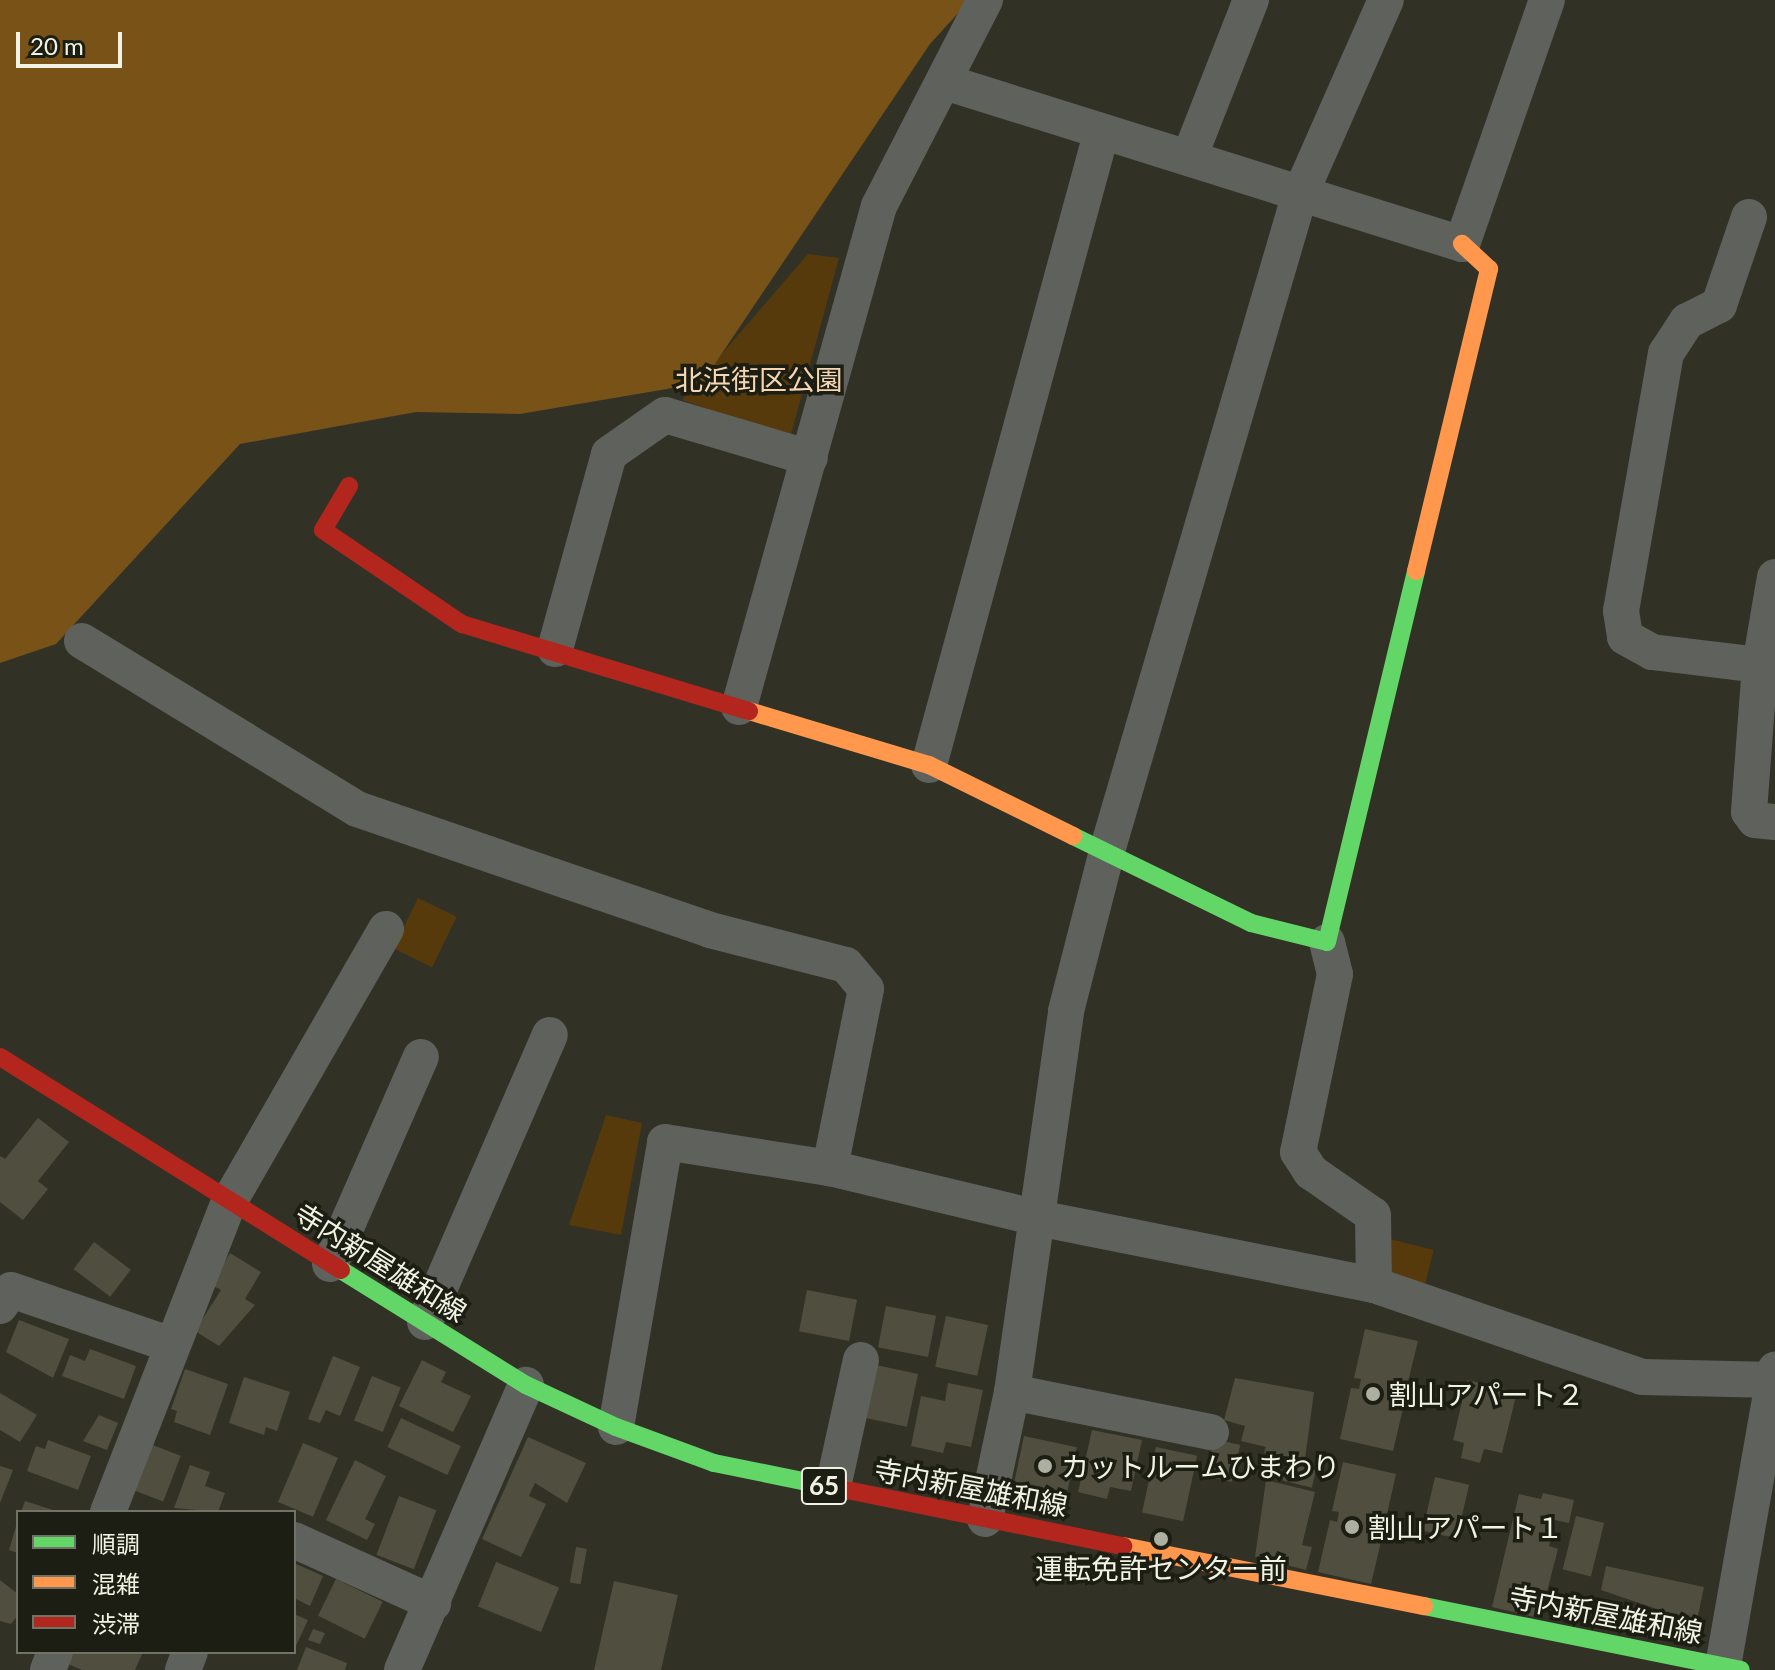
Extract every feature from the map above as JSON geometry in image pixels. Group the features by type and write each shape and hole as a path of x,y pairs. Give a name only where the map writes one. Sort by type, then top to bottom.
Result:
{"street":[{"path":"739,707 879,206 985,0"},
{"path":"1189,158 1251,0"},
{"path":"985,1519 1012,1392 1066,1011 1107,851 1299,197 1386,0"},
{"path":"1462,244 1547,0"},
{"path":"945,82 1101,134 1189,158 1299,197 1462,244 1489,269 1327,942 1335,974 1298,1152 1311,1172 1373,1215 1374,1285"},
{"path":"929,765 1101,134"},
{"path":"1749,217 1719,305 1687,321 1666,353 1621,611 1625,637 1652,652 1760,665"},
{"path":"555,649 609,454 665,415 810,458"},
{"path":"349,486 323,530 462,624 555,649 929,765 1251,923 1327,942"},
{"path":"1775,577 1760,665 1749,812 1755,820 1775,822"},
{"path":"82,641 357,809 710,930 846,965 866,989 830,1168"},
{"path":"109,1510 229,1202 386,929"},
{"path":"425,1322 550,1035"},
{"name":"寺内新屋雄和線","path":"0,1057 526,1385 616,1427 714,1463 1732,1668"},
{"path":"330,1264 421,1057"},
{"path":"616,1427 665,1142 830,1168 1038,1218 1374,1285 1642,1377 1774,1377 1732,1668"},
{"path":"0,1306 11,1290 172,1345"},
{"path":"833,1487 861,1360"},
{"path":"402,1670 526,1385"},
{"path":"1012,1392 1211,1432"},
{"path":"296,1541 433,1603"}],"green space":[{"name":"北浜街区公園","path":"808,254 839,258 790,438 682,400"},
{"path":"418,898 457,917 432,967 393,948"},
{"path":"606,1115 642,1123 621,1235 569,1225"},
{"path":"1390,1239 1434,1250 1425,1284 1382,1273"}],"shaded area":[{"path":"0,0 970,0 930,44 702,383 520,414 416,412 240,444 56,644 0,663"}],"building":[{"path":"38,1118 69,1142 38,1181 48,1189 23,1220 0,1202 0,1156 5,1159"},
{"path":"94,1242 131,1270 110,1297 74,1269"},
{"path":"230,1253 261,1272 245,1299 255,1305 219,1346 195,1331 221,1290 210,1284"},
{"path":"807,1290 857,1300 849,1341 799,1331"},
{"path":"886,1306 936,1316 928,1357 878,1347"},
{"path":"946,1316 988,1325 977,1376 935,1367"},
{"path":"19,1320 69,1339 53,1378 6,1352"},
{"name":"割山アパート２","path":"1365,1329 1418,1341 1406,1390 1397,1388 1395,1398 1405,1400 1393,1451 1340,1439 1351,1388 1359,1389 1361,1379 1354,1378"},
{"path":"90,1349 136,1366 124,1399 62,1376 70,1355 85,1361"},
{"path":"333,1356 360,1367 340,1416 326,1410 320,1423 308,1419"},
{"path":"422,1360 446,1372 441,1382 471,1396 453,1432 399,1406"},
{"path":"876,1365 918,1374 907,1427 865,1418"},
{"path":"185,1369 228,1384 210,1435 174,1422 177,1411 171,1409"},
{"path":"372,1376 401,1388 383,1432 354,1421"},
{"path":"244,1377 290,1392 277,1431 266,1427 264,1435 229,1423"},
{"path":"1235,1378 1314,1392 1305,1459 1264,1453 1266,1447 1241,1441 1245,1426 1224,1420"},
{"path":"1467,1380 1517,1392 1502,1453 1484,1449 1480,1463 1461,1458 1464,1443 1453,1440"},
{"path":"948,1383 983,1390 971,1447 946,1442 943,1453 911,1446 921,1396 945,1401"},
{"path":"0,1393 37,1415 20,1442 0,1430"},
{"path":"99,1415 118,1423 107,1450 83,1441"},
{"path":"401,1418 461,1446 447,1475 387,1447"},
{"path":"1092,1430 1142,1440 1131,1491 1110,1487 1107,1499 1078,1492"},
{"name":"カットルームひまわり","path":"1024,1436 1077,1447 1066,1497 1013,1486"},
{"path":"528,1437 586,1463 567,1503 535,1483 529,1496 546,1504 521,1557 482,1539"},
{"path":"1214,1439 1240,1445 1232,1482 1205,1476"},
{"path":"48,1440 91,1456 78,1490 27,1471 36,1446 45,1449"},
{"path":"303,1443 338,1458 313,1517 278,1502"},
{"path":"150,1444 181,1456 163,1502 132,1490"},
{"path":"1156,1447 1197,1456 1183,1521 1142,1513"},
{"path":"355,1460 386,1476 365,1519 375,1524 367,1540 326,1520"},
{"name":"割山アパート１","path":"1343,1462 1396,1474 1385,1523 1376,1521 1374,1530 1383,1533 1371,1584 1318,1572 1330,1520 1337,1522 1339,1512 1332,1511"},
{"path":"1287,1463 1316,1470 1312,1488 1283,1480"},
{"path":"190,1465 210,1472 205,1486 225,1493 219,1510 174,1508"},
{"path":"0,1466 13,1470 0,1503"},
{"path":"1435,1477 1469,1485 1457,1538 1423,1531"},
{"path":"1266,1480 1315,1492 1302,1545 1312,1547 1306,1570 1255,1557"},
{"path":"1543,1493 1574,1500 1569,1523 1555,1520 1549,1546 1558,1549 1545,1599 1539,1597 1534,1617 1492,1607 1519,1494 1541,1499"},
{"path":"399,1496 436,1510 414,1569 376,1555"},
{"path":"25,1501 53,1510 22,1510"},
{"path":"1576,1516 1604,1523 1591,1576 1563,1569"},
{"path":"16,1526 16,1552 9,1550"},
{"path":"576,1547 587,1549 581,1584 570,1582"},
{"path":"496,1562 559,1587 541,1632 478,1607"},
{"path":"296,1564 323,1576 310,1606 296,1599"},
{"path":"1606,1566 1704,1587 1692,1644 1652,1635 1657,1609 1601,1590"},
{"path":"336,1579 383,1602 365,1639 318,1616"},
{"path":"0,1580 16,1592 16,1618 11,1624 0,1621"},
{"path":"614,1581 678,1595 661,1670 594,1670"},
{"path":"1616,1606 1651,1613 1647,1637 1611,1631"},
{"path":"296,1615 308,1620 296,1646"},
{"path":"313,1629 325,1633 320,1644 308,1640"},
{"path":"306,1647 347,1663 345,1670 297,1670"},
{"path":"72,1654 142,1654 135,1670 82,1670 68,1664"}],"traffic: fast":[{"path":"1073,836 1251,923 1327,942 1416,571"},
{"path":"341,1270 526,1385 616,1427 714,1463 847,1490"},
{"path":"1424,1606 1741,1670"}],"traffic: slow":[{"path":"1416,571 1489,269 1462,244"},
{"path":"749,711 929,765 1073,836"},
{"path":"1123,1546 1424,1606"}],"traffic: jam":[{"path":"349,486 323,530 462,624 749,711"},
{"path":"0,1057 341,1270"},
{"path":"847,1490 1123,1546"}],"place":[{"name":"割山アパート２","path":"1373,1394"},
{"name":"カットルームひまわり","path":"1045,1466"},
{"name":"割山アパート１","path":"1352,1527"},
{"name":"運転免許センター前","path":"1161,1539"}]}
